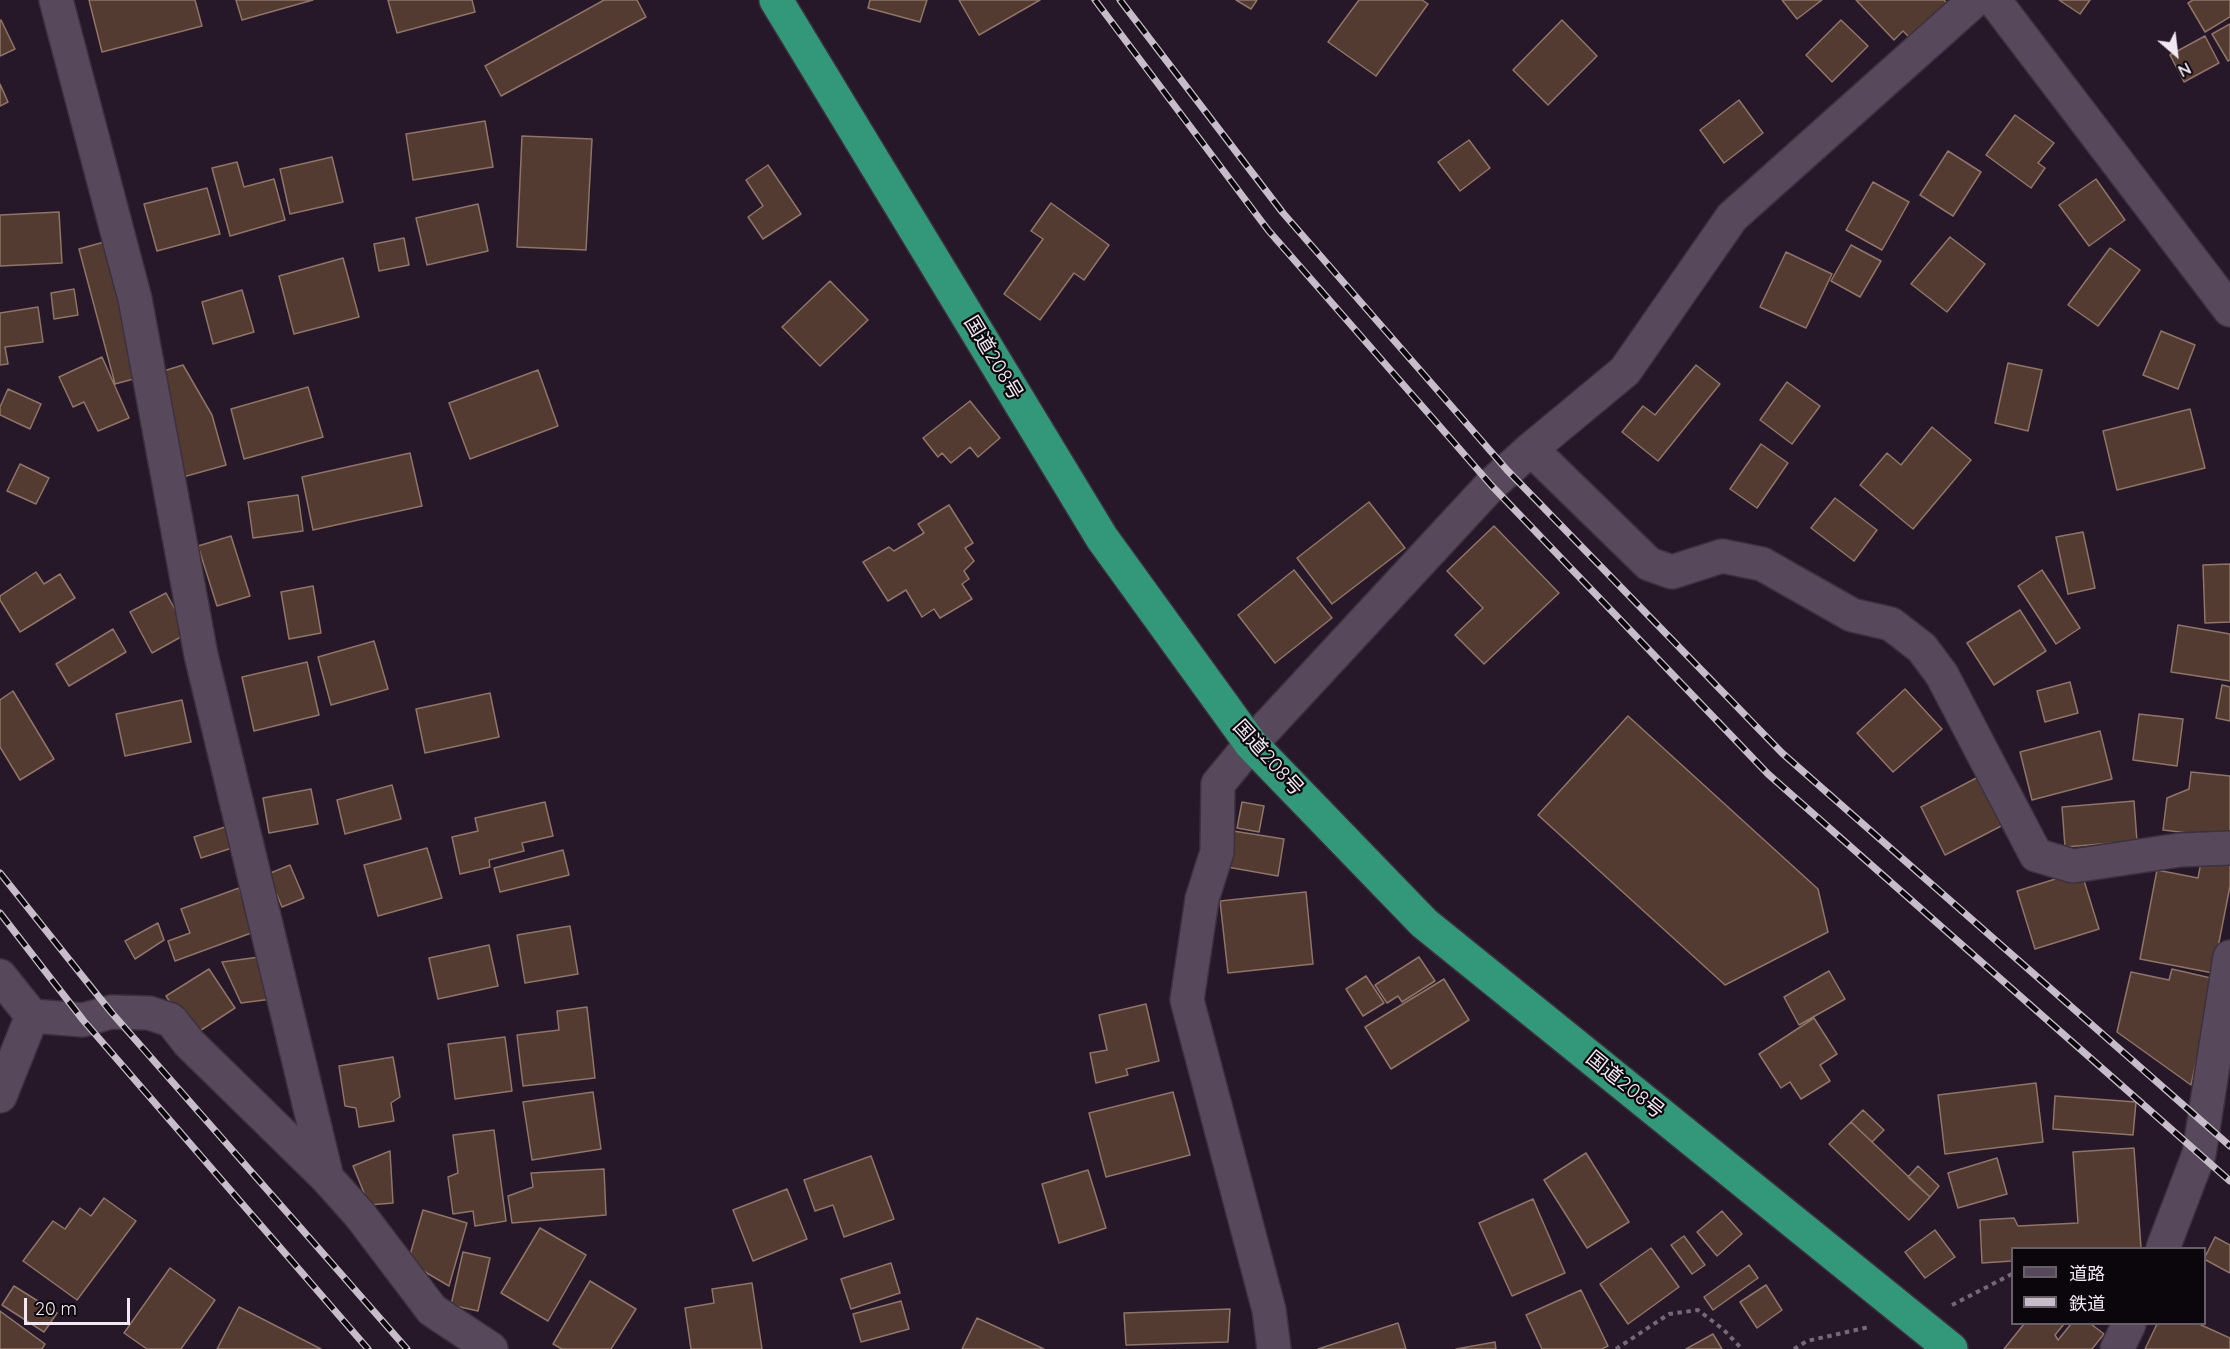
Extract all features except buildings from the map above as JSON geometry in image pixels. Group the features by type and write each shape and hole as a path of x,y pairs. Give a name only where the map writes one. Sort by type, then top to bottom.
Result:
{"highway":[{"name":"国道208号","path":"776,0 1102,538 1251,744 1425,923 1951,1349"}],"street":[{"path":"56,0 135,299 201,655 327,1178"},
{"path":"1274,1349 1269,1310 1187,1000 1202,899 1217,852 1218,784 1251,744 1491,485 1625,371 1731,217 1975,0"},
{"path":"1994,0 2227,298"},
{"path":"1531,449 1649,564 1672,572 1722,556 1762,564 1852,615 1891,624 1922,648 1942,675 2036,855 2073,867 2180,850 2230,848"},
{"path":"2163,1247 2199,1155 2230,957"},
{"path":"0,976 32,1016 83,1020 111,1012 149,1013 171,1020 189,1043 327,1178 360,1215 432,1310 491,1349"},
{"path":"0,1096 32,1016"},
{"path":"2117,1349 2128,1325"}],"path":[{"path":"1616,1349 1669,1314 1698,1310 1724,1330 1742,1349"}],"railway":[{"path":"1095,0 1268,230 1491,485 1768,774 2230,1181"},
{"path":"1120,0 1283,213 1507,470 1782,753 2230,1146"},
{"path":"0,873 111,1012 407,1349"},
{"path":"0,913 83,1020 368,1349"}]}
